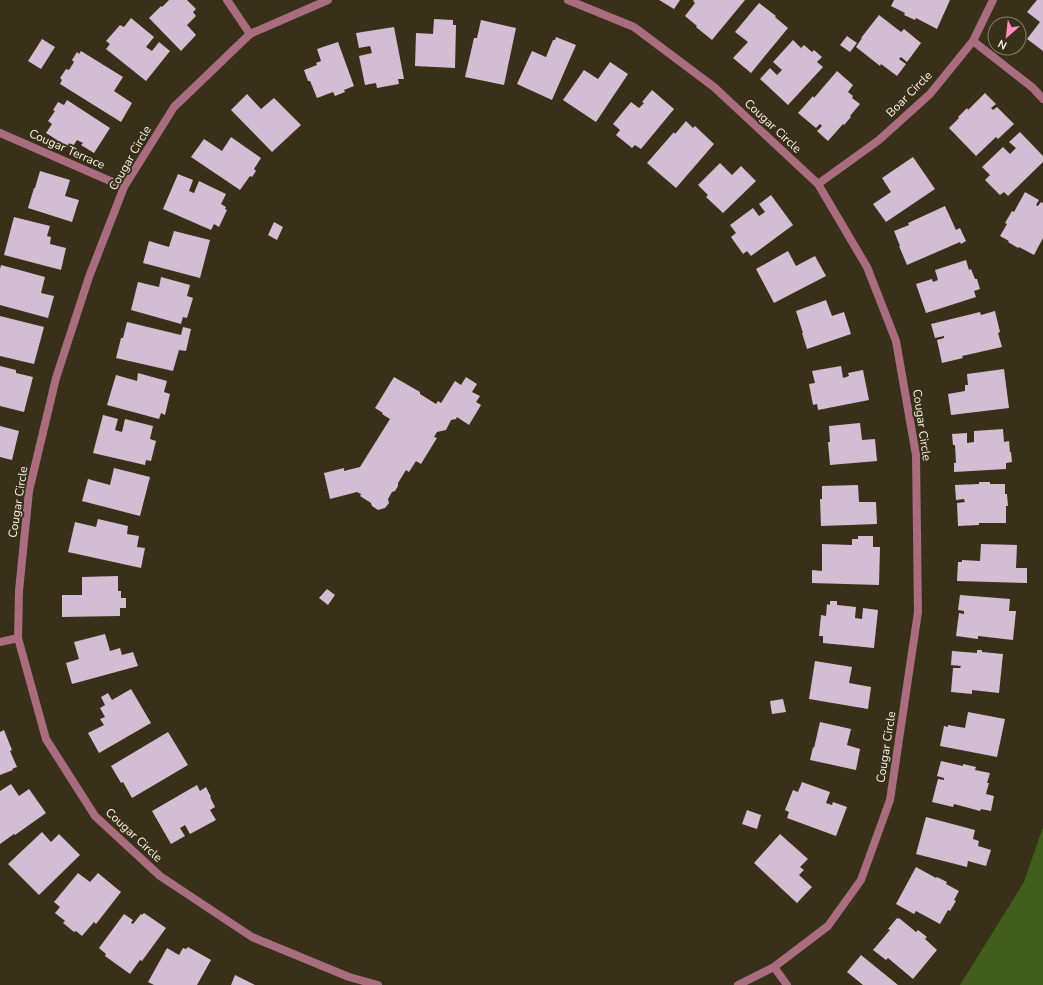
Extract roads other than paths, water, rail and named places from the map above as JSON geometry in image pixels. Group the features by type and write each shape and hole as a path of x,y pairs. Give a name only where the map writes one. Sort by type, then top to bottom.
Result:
{"street":[{"path":"227,0 250,34"},
{"name":"Cougar Circle","path":"328,0 250,34 174,107 124,187 89,278 56,378 29,491 18,590 18,638 46,739 95,816 160,876 252,937 349,977 378,985"},
{"name":"Cougar Circle","path":"568,0 634,27 714,87 818,184 867,268 896,341 916,454 918,612 890,800 861,880 828,926 774,967 738,985"},
{"name":"Boar Circle","path":"818,184 878,140 930,94 973,41 993,0"},
{"path":"973,41 1033,88 1043,99"},
{"name":"Cougar Terrace","path":"0,133 124,187"},
{"path":"0,642 18,638"},
{"path":"774,967 787,985"}]}
